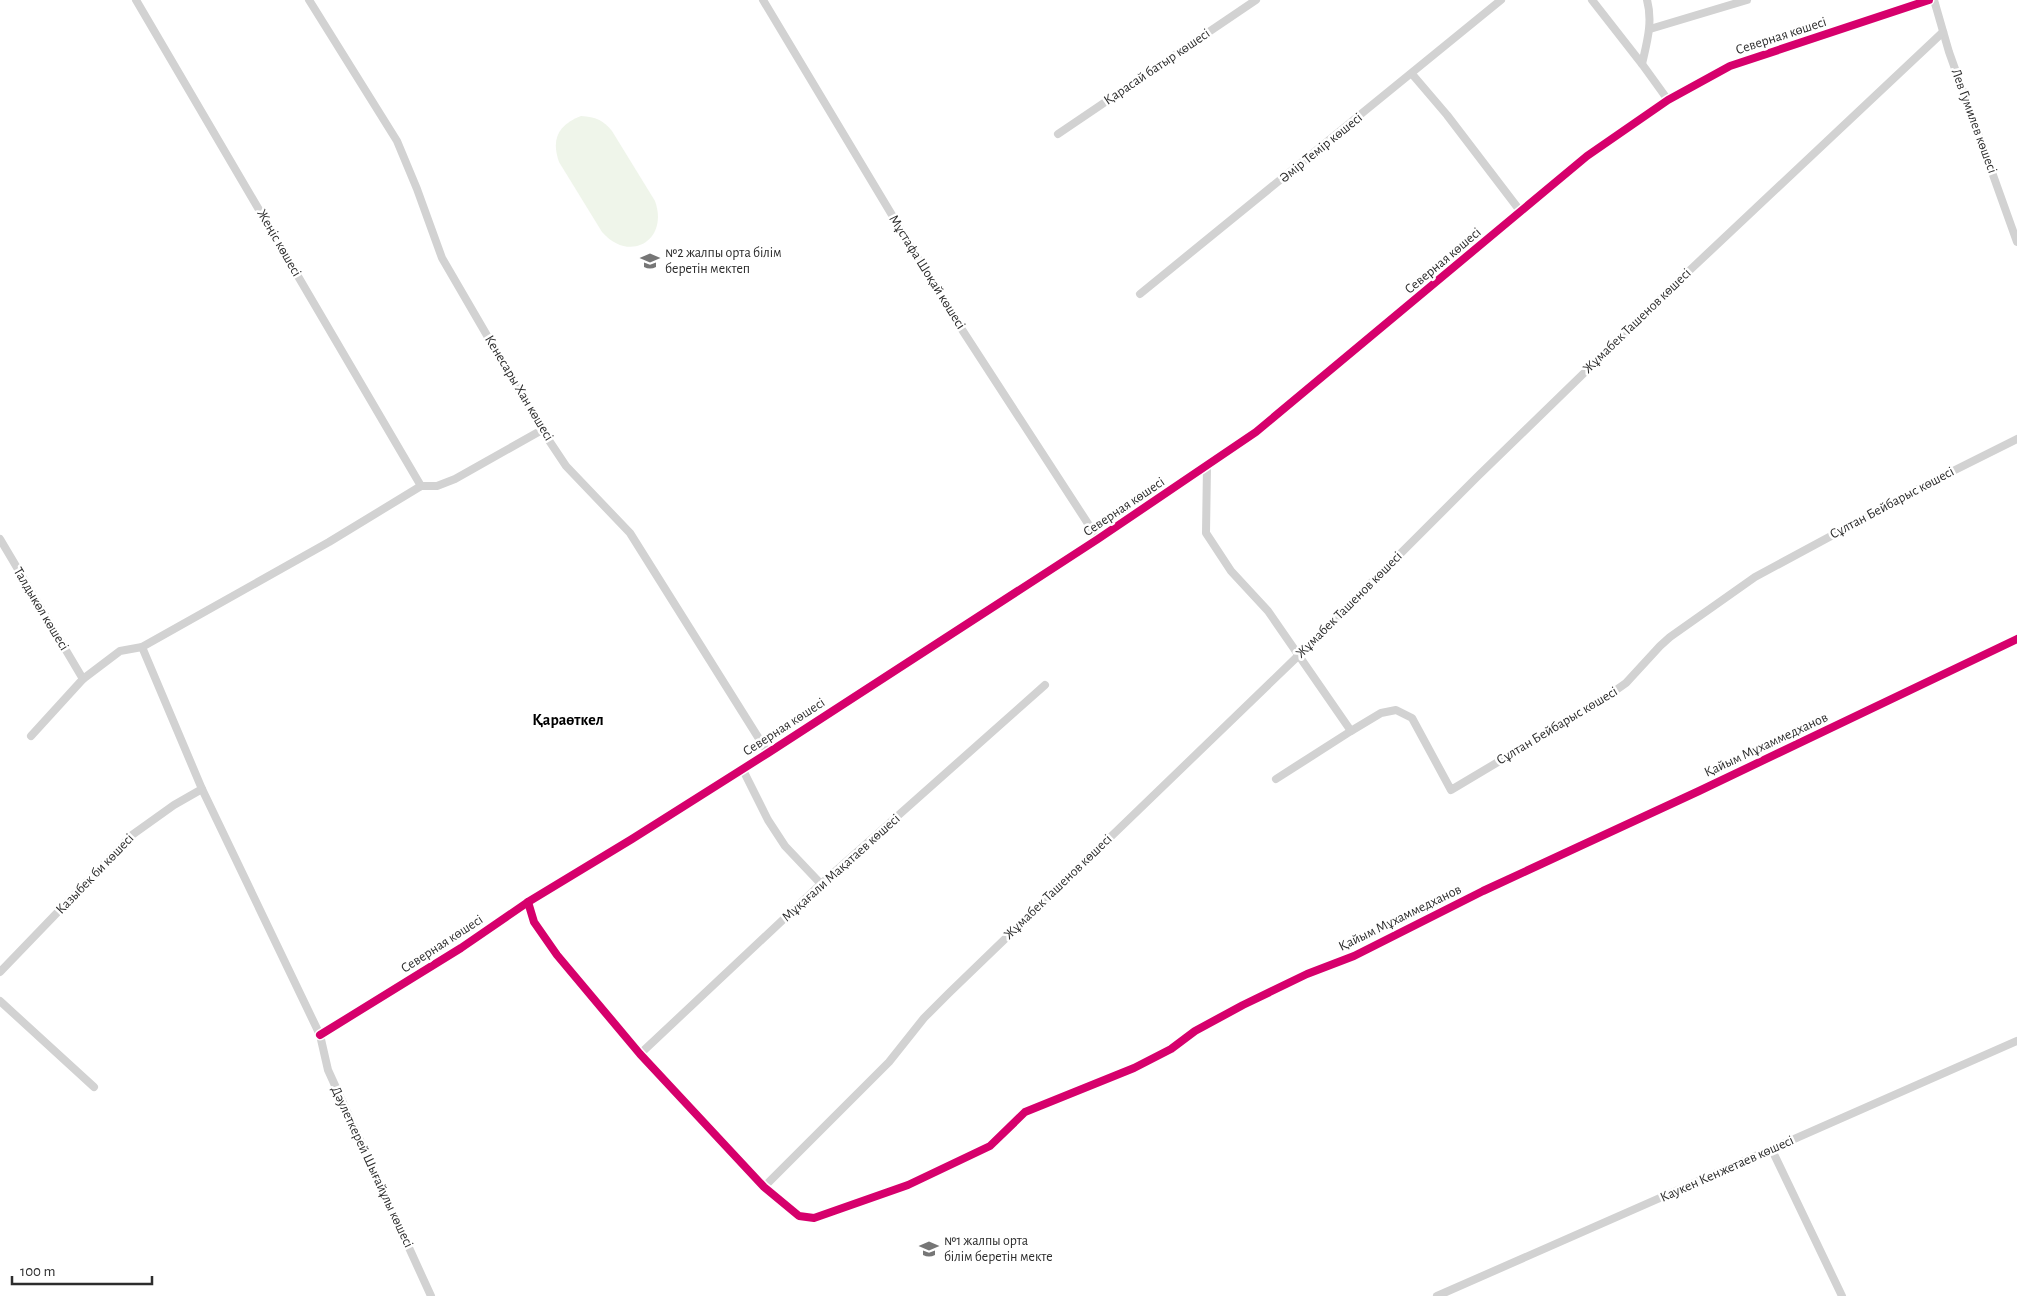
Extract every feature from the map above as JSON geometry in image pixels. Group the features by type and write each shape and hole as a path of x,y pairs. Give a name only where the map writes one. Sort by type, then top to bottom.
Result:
{"street":[{"name":"Жеңіс көшесі","path":"136,0 421,486"},
{"name":"Кенесары Хан көшесі","path":"310,0 397,141 442,258 542,430 566,466 630,533 768,753"},
{"name":"Мұстафа Шоқай көшесі","path":"763,0 946,305 1098,539"},
{"name":"Қарасай батыр көшесі","path":"1058,134 1256,0"},
{"name":"Әмір Темір көшесі","path":"1140,294 1501,0"},
{"path":"1592,0 1668,100"},
{"path":"1642,64 1650,29 1648,0"},
{"path":"1650,29 1747,0"},
{"name":"Северная көшесі","path":"320,1036 461,948 528,902 768,753 1098,539 1256,432 1587,156 1668,100 1730,66 1929,0"},
{"name":"Лев Гумилев көшесі","path":"1934,0 1943,32 2017,242"},
{"name":"Жұмабек Ташенов көшесі","path":"764,1187 889,1062 924,1018 949,992 1299,655 1477,477 1690,270 1943,32"},
{"path":"1412,74 1447,115 1521,212"},
{"path":"31,736 83,679 120,651 142,647 329,542 421,486 437,486 455,479 542,430"},
{"name":"Сұлтан Бейбарыс көшесі","path":"1351,731 1381,713 1396,710 1412,718 1451,790 1602,700 1626,683 1670,637 1755,577 1935,480 2017,439"},
{"path":"1207,466 1206,533 1232,571 1268,611 1351,731 1276,780"},
{"name":"Талдыкөл көшесі","path":"0,539 83,679"},
{"name":"Қайым Мұхаммедханов","path":"764,1187 799,1216 814,1218 908,1185 990,1146 1026,1112 1134,1068 1164,1053 1195,1031 1243,1005 1307,974 1354,956 1483,891 1735,774 2017,639"},
{"name":"Дәулеткерей Шығайұлы көшесі","path":"142,647 202,789 320,1036 328,1070 431,1296"},
{"name":"Мұқағали Мақатаев көшесі","path":"640,1054 821,884 1045,685"},
{"path":"742,768 768,820 792,853 821,884"},
{"name":"Казыбек би көшесі","path":"0,972 132,835 174,804 202,789"},
{"path":"528,902 534,922 557,955 640,1054 764,1187"},
{"path":"0,1002 94,1087"},
{"name":"Каукен Кенжетаев көшесі","path":"1437,1296 2017,1041"},
{"path":"1772,1150 1842,1296"}],"shaded area":[{"path":"581,116 599,120 612,131 655,201 658,215 657,227 652,236 644,243 635,247 624,246 613,241 602,232 559,162 556,146 558,134 567,124"}],"cycle path":[{"path":"320,1035 461,948 528,902 768,753 1098,539 1256,432 1587,156 1668,100 1730,66 1929,0"},
{"path":"528,902 534,922 557,955 640,1054 764,1187 799,1216 814,1218 908,1185 990,1146 1025,1112 1134,1068 1171,1049 1195,1031 1243,1005 1307,974 1354,956 1483,891 1699,791 2017,639"}],"place":[{"name":"№2 жалпы орта білім беретін мектеп","path":"650,261"},
{"name":"№1 жалпы орта білім беретін мекте","path":"929,1249"}],"district":[{"name":"Қараөткел","path":"568,720"}]}
